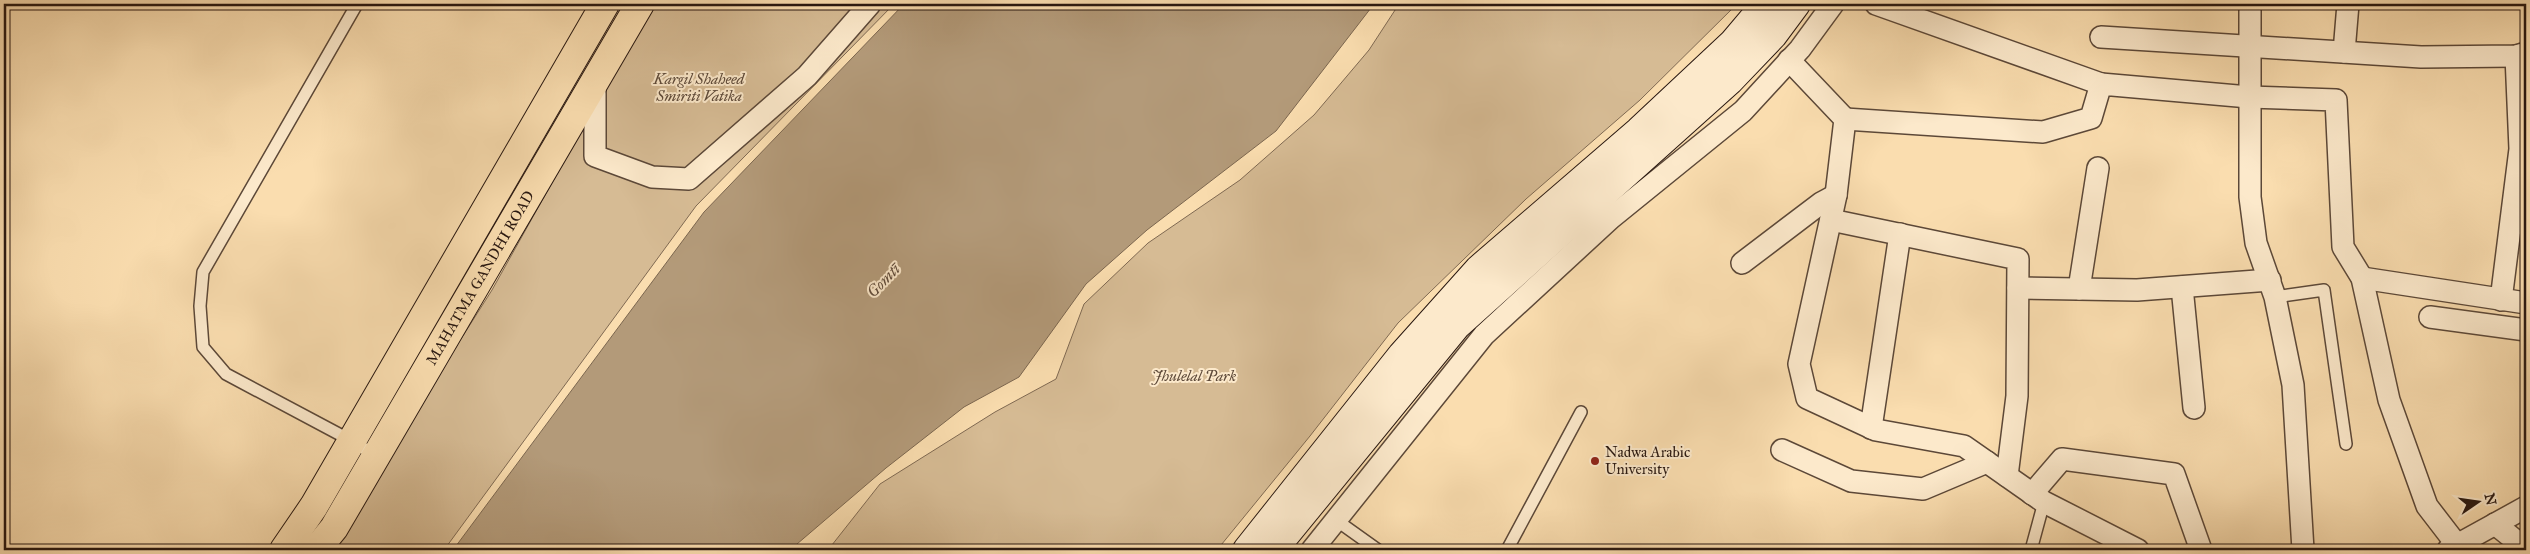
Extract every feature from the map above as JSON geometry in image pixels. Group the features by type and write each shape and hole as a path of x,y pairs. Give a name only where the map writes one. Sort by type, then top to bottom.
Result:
{"main road":[{"name":"MAHATMA GANDHI ROAD","path":"284,550 314,506 605,4"},
{"name":"MAHATMA GANDHI ROAD","path":"316,550 334,528 640,4"}],"street":[{"path":"595,81 595,156 652,177 689,179 807,76 870,4"},
{"path":"1247,550 1402,355 1479,269 1639,131 1733,43 1766,4"},
{"path":"1274,550 1458,325 1730,80 1773,35 1796,4"},
{"path":"1312,550 1484,335 1611,218 1743,111 1800,49 1833,4"},
{"path":"1876,4 2101,84 2249,97 2336,100 2343,247 2362,278 2389,400 2427,506 2452,548 2486,536 2526,507"},
{"path":"2250,4 2250,197 2256,243 2272,288 2293,385 2303,550"},
{"path":"2344,52 2348,4"},
{"path":"2101,36 2420,57 2521,55 2520,149 2501,300"},
{"path":"1789,60 1845,119 2043,132 2091,118 2101,84"},
{"path":"1845,119 1836,196 1799,364 1807,398 1871,428 1964,446 2038,498 2138,550"},
{"path":"2079,289 2098,168"},
{"path":"1742,263 1821,203 1836,196"},
{"path":"1831,220 2018,259 2017,396 2007,476"},
{"path":"1871,428 1900,234"},
{"path":"2362,278 2526,303"},
{"path":"2018,288 2137,290 2182,287 2272,288"},
{"path":"2182,287 2194,408"},
{"path":"2430,318 2526,330"},
{"path":"1782,450 1851,481 1924,488 1987,462"},
{"path":"2038,498 2062,459 2174,474 2201,550"},
{"path":"2486,536 2526,549"}],"lane":[{"path":"357,4 203,272 200,306 204,347 226,374 352,441 376,456"},
{"path":"2272,288 2324,290 2346,444"},
{"path":"1507,550 1581,412"},
{"path":"2031,550 2038,498"},
{"path":"1336,520 1378,550"}],"green space":[{"name":"Kargil Shaheed Smiriti Vatika","path":"652,4 894,4 696,206 444,550 327,550 492,290"},
{"name":"Jhulelal Park","path":"1399,4 1737,4 1640,100 1526,199 1398,323 1310,436 1217,550 828,550 880,484 995,412 1056,379 1084,304 1148,243 1240,180 1314,115 1369,50"}],"water":[{"name":"Gomtī","path":"904,4 1374,4 1276,131 1147,230 1086,284 1019,377 964,407 886,468 790,550 453,550 704,212"}],"place":[{"name":"Nadwa Arabic University","path":"1595,461"}]}
